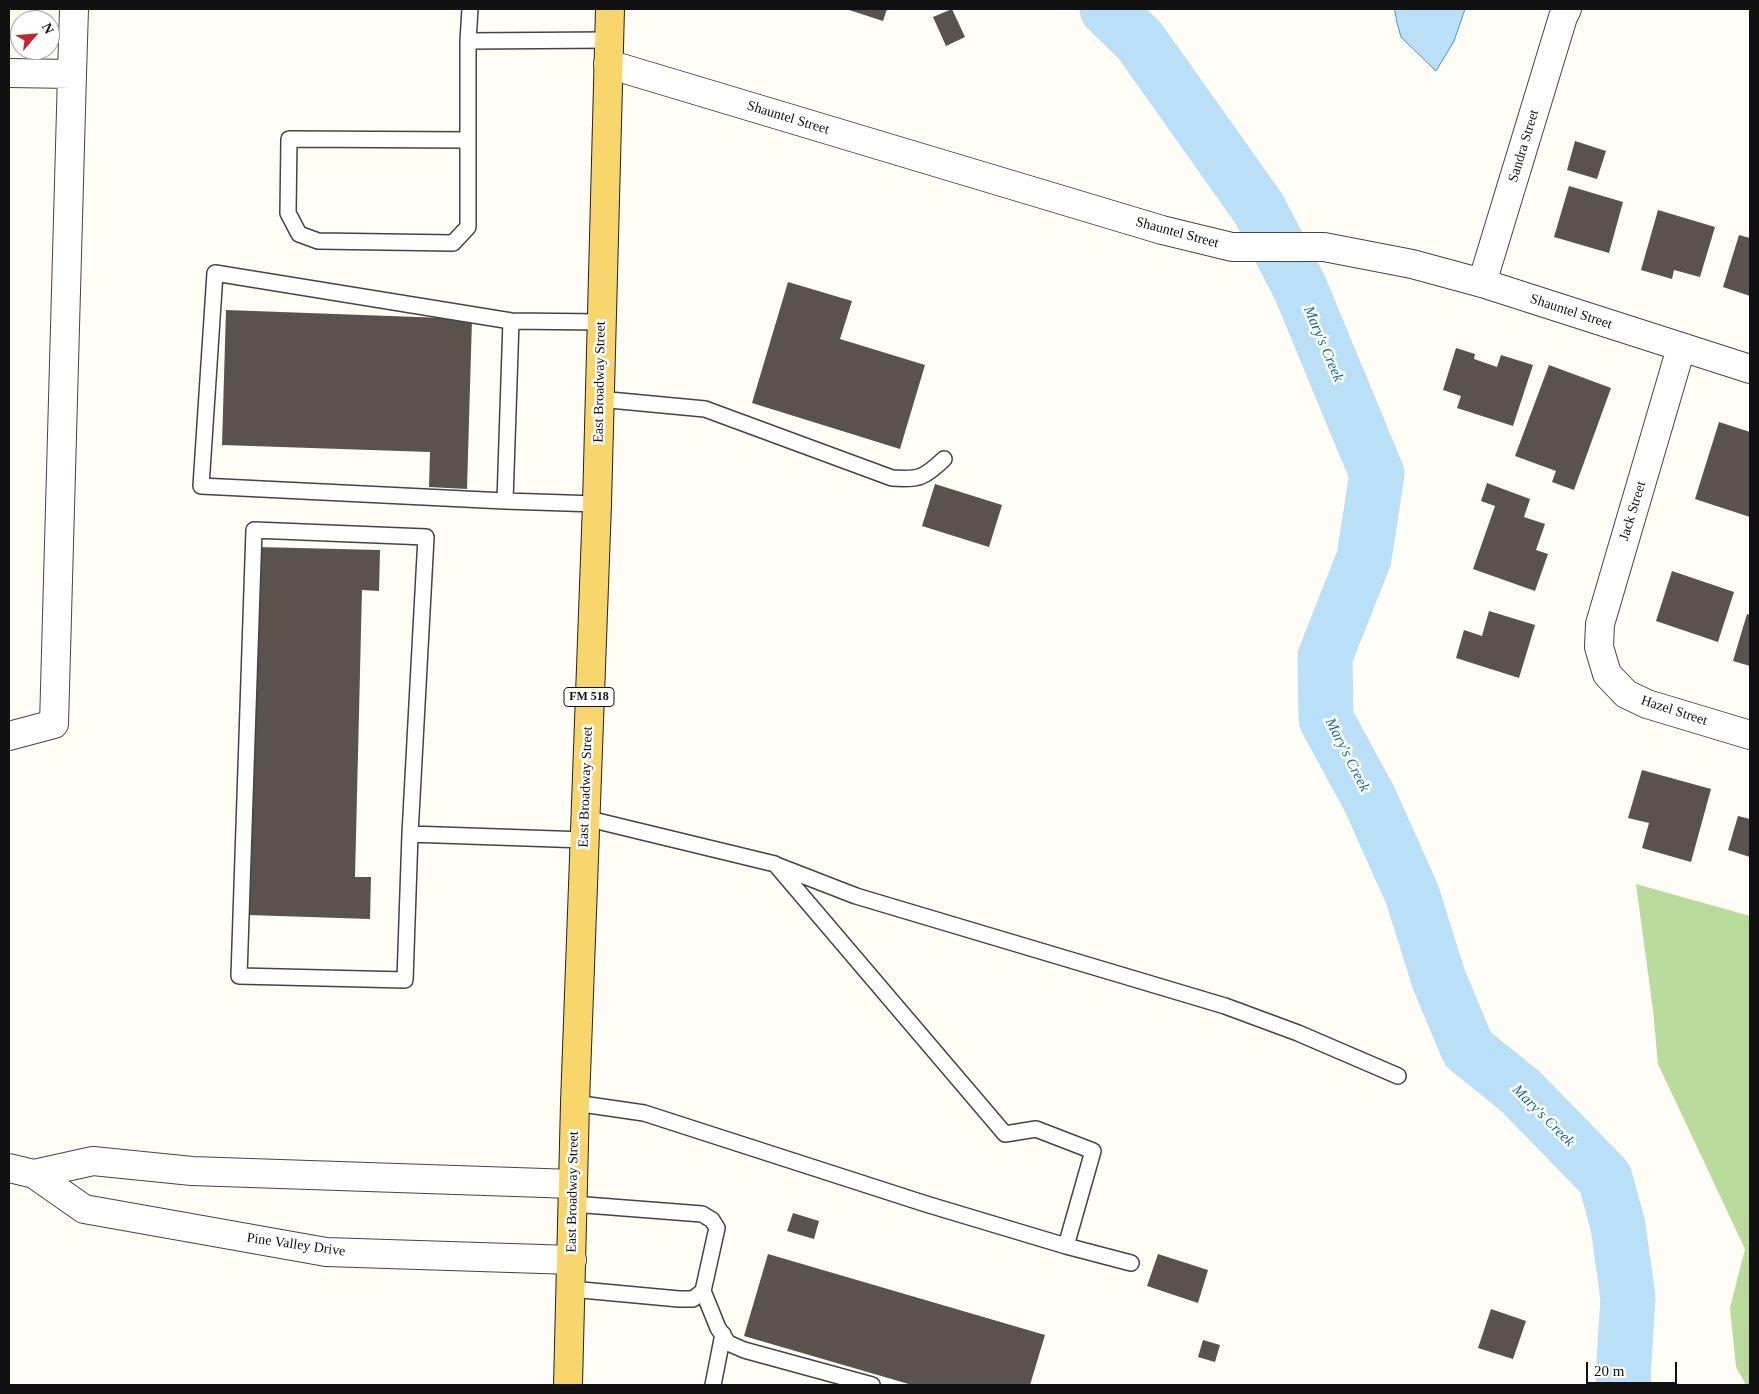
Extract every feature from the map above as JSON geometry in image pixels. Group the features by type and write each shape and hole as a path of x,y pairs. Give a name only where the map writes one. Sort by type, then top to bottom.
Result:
{"main road":[{"name":"East Broadway Street","path":"568,1385 575,1103 597,504 610,9"}],"street":[{"path":"9,736 54,724 74,9"},
{"name":"Sandra Street","path":"1482,284 1567,9"},
{"name":"Shauntel Street","path":"608,52 1162,230 1232,247 1324,247 1412,264 1482,284 1750,369"},
{"path":"9,73 72,74"},
{"name":"Jack Street","path":"1607,674 1599,647 1600,624 1682,348"},
{"name":"Hazel Street","path":"1607,674 1626,694 1647,704 1750,735"},
{"name":"Pine Valley Drive","path":"22,1171 93,1161 192,1171 573,1194"},
{"name":"Pine Valley Drive","path":"22,1171 84,1209 326,1252 572,1260"}],"lane":[{"path":"468,140 289,139 288,213 299,234 318,242 453,243 468,227 468,140 468,41 470,9"},
{"path":"468,41 608,52"},
{"path":"597,504 201,486 215,273 512,321 601,322"},
{"path":"506,500 512,321"},
{"path":"600,399 705,409 892,478 912,480 929,474 944,459"},
{"path":"254,530 426,537 410,834 405,980 239,976 254,530"},
{"path":"410,834 585,829 775,864 856,896 1225,1006 1298,1033 1398,1076"},
{"path":"775,864 1005,1134 1036,1129 1093,1151 1066,1246"},
{"path":"575,1103 644,1113 926,1204 1130,1263"},
{"path":"573,1194 702,1214 712,1220 717,1228 703,1291 718,1328 728,1343 744,1350 872,1385"},
{"path":"571,1289 679,1299 693,1299 703,1291"},
{"path":"713,1385 723,1334"}],"green space":[{"path":"1636,884 1750,916 1750,1385 1746,1385 1736,1367 1730,1308 1745,1249 1658,1064 1653,1010"}],"water":[{"path":"1395,9 1465,9 1454,41 1436,71 1401,37"}],"building":[{"path":"846,9 887,9 883,21"},
{"path":"952,9 965,37 946,46 933,17"},
{"path":"1575,141 1606,151 1597,179 1567,170"},
{"path":"1569,186 1623,202 1609,253 1554,237"},
{"path":"1658,210 1715,227 1700,277 1674,270 1672,279 1641,270"},
{"path":"1739,235 1750,238 1750,296 1723,287"},
{"path":"788,282 852,301 840,339 925,365 900,449 752,403"},
{"path":"226,310 472,319 467,489 429,487 430,452 222,445"},
{"path":"1456,348 1475,354 1474,359 1497,367 1501,355 1533,365 1513,426 1457,408 1461,396 1443,390"},
{"path":"1549,365 1611,388 1574,490 1552,482 1556,471 1515,456"},
{"path":"1719,422 1750,432 1750,517 1695,499"},
{"path":"1487,483 1530,499 1524,517 1545,524 1536,550 1548,554 1535,591 1473,569 1495,506 1481,501"},
{"path":"935,484 1002,505 989,547 922,526"},
{"path":"257,547 380,550 379,591 362,590 355,877 371,877 370,919 248,915"},
{"path":"1672,571 1734,592 1718,642 1656,621"},
{"path":"1489,611 1535,625 1519,678 1456,658 1464,630 1482,636"},
{"path":"1747,614 1750,615 1750,666 1733,661"},
{"path":"1642,770 1711,789 1691,862 1642,848 1649,823 1628,818"},
{"path":"1738,816 1750,819 1750,857 1728,850"},
{"path":"793,1213 819,1221 814,1239 787,1231"},
{"path":"768,1254 1045,1335 1030,1385 912,1385 744,1336"},
{"path":"1158,1254 1208,1270 1198,1303 1147,1286"},
{"path":"1491,1309 1526,1321 1513,1359 1478,1348"},
{"path":"1203,1340 1220,1345 1215,1362 1198,1357"}],"waterway":[{"name":"Mary's Creek","path":"1107,9 1140,41 1259,209 1300,288 1377,474 1364,558 1325,657 1326,719 1370,800 1412,894 1439,980 1468,1049 1521,1092 1605,1178 1618,1226 1628,1298 1624,1385"}]}
